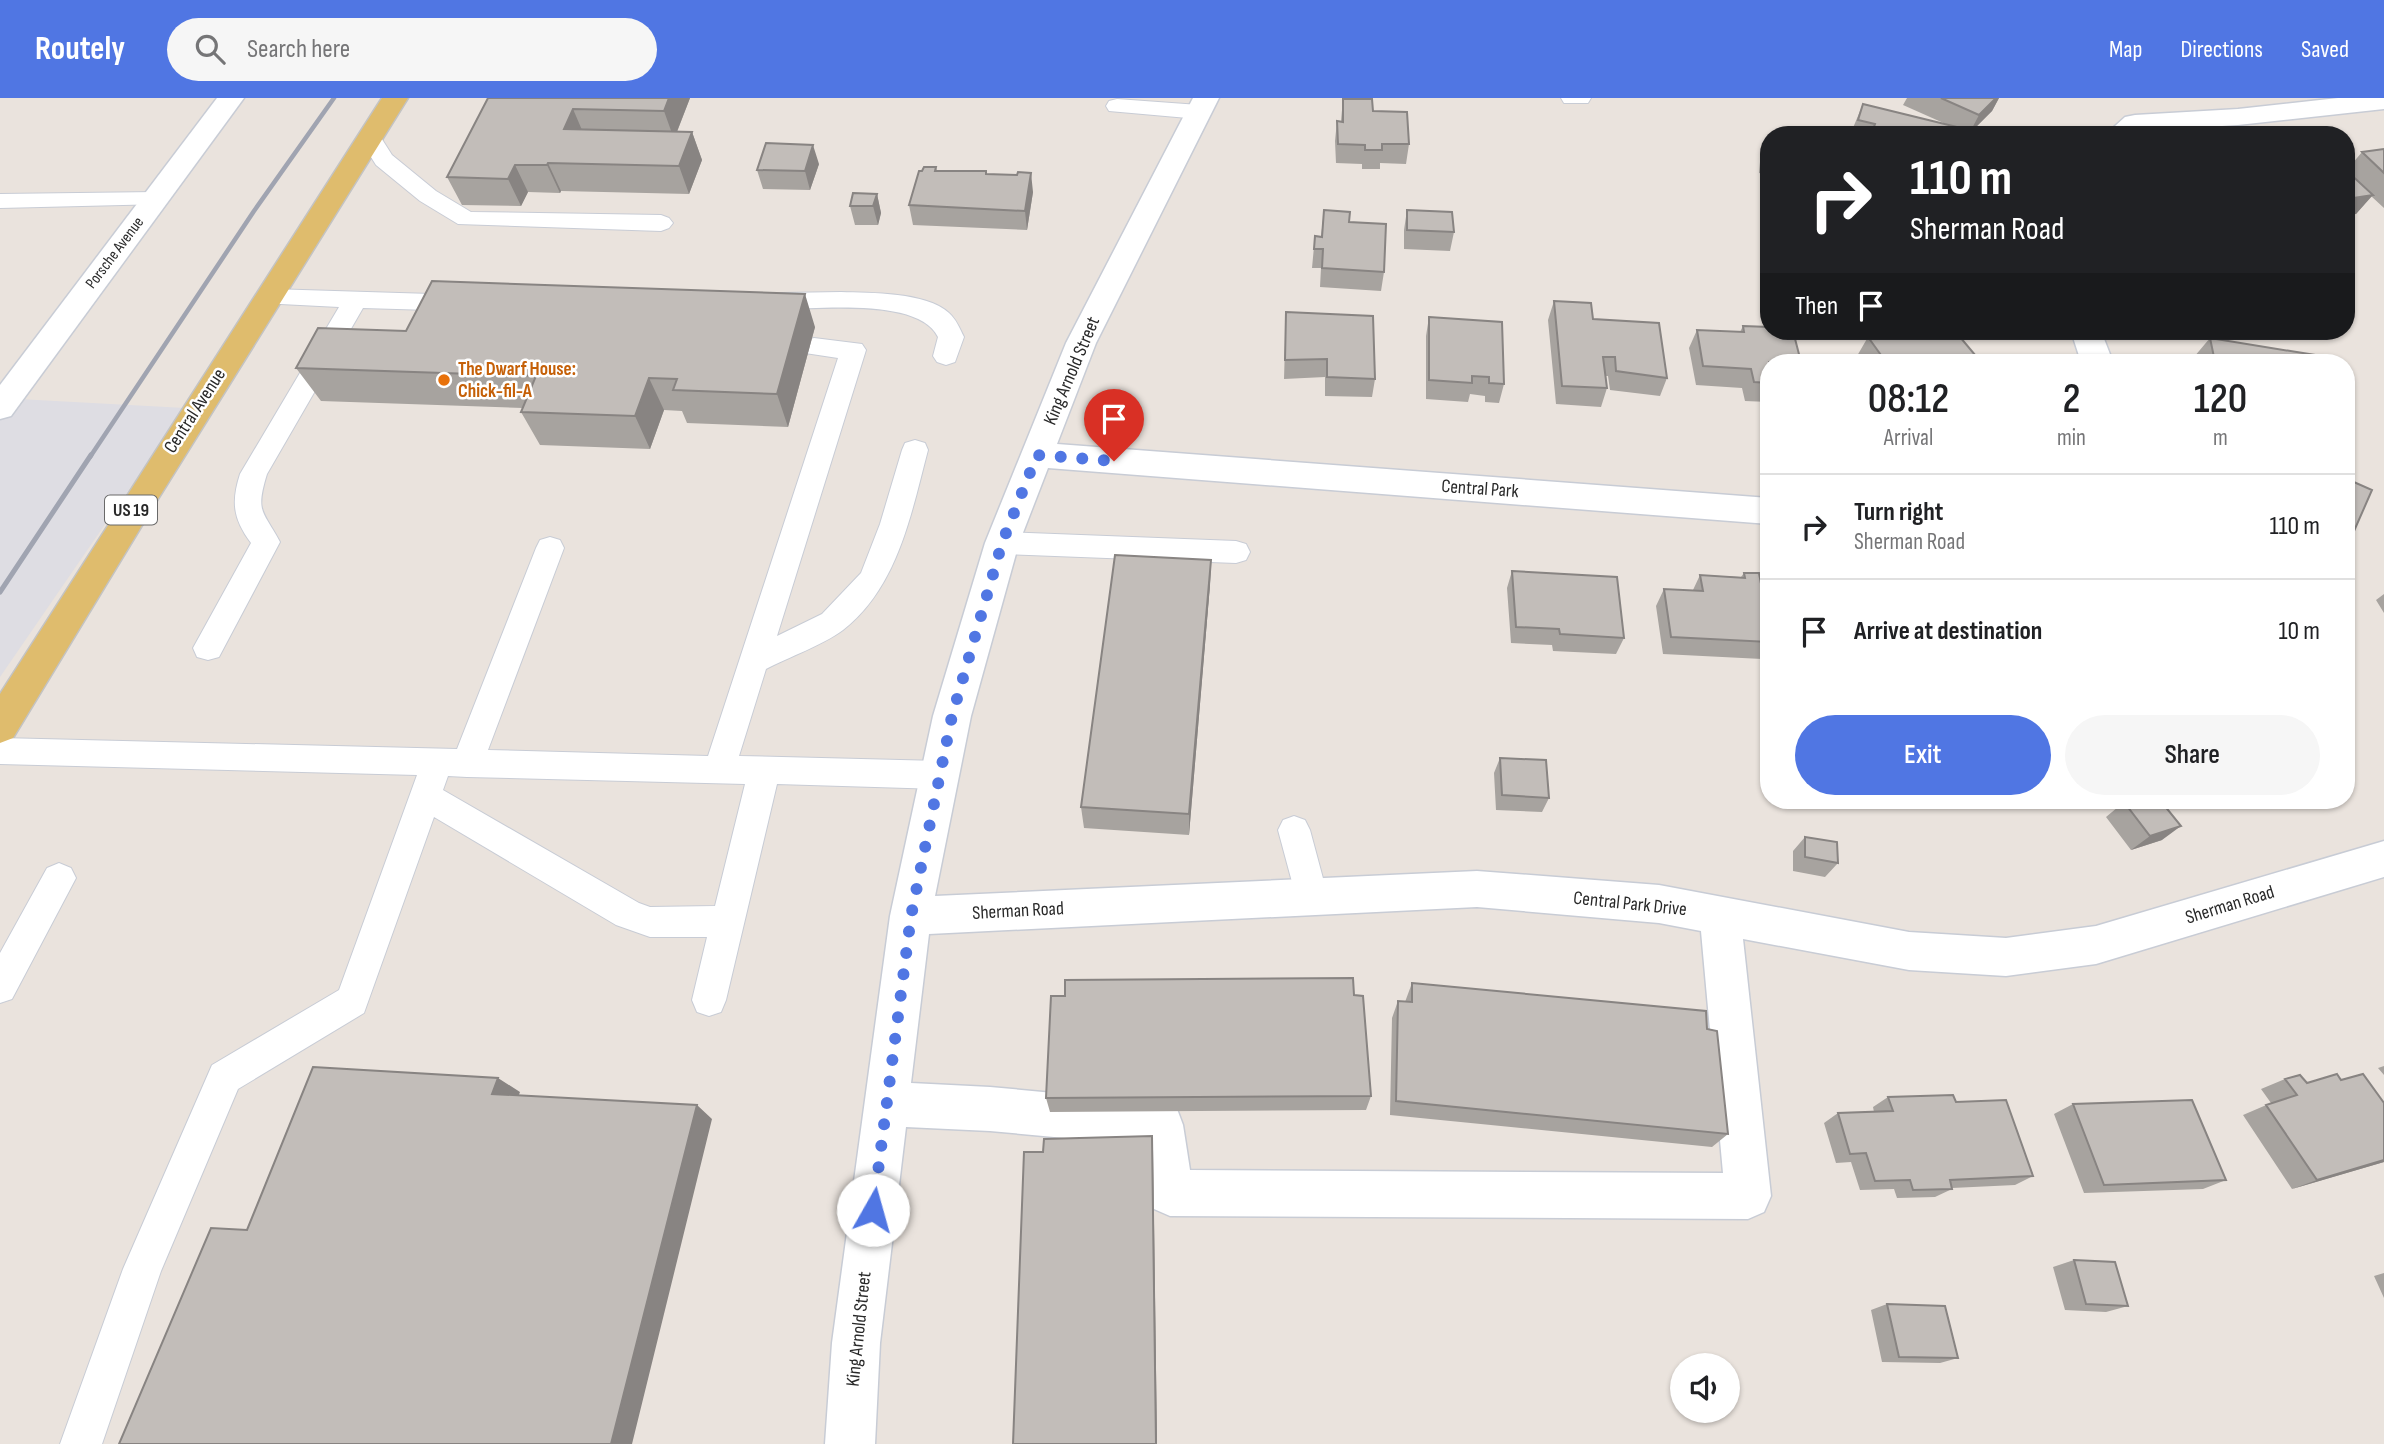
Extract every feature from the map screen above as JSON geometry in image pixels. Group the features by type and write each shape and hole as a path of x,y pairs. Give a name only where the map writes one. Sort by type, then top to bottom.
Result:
{"main road":[{"name":"Central Avenue","path":"0,727 134,505 270,297 395,98"}],"street":[{"name":"Porsche Avenue","path":"0,408 231,98"},
{"path":"2131,126 2135,123 2238,117 2384,101"},
{"name":"King Arnold Street","path":"850,1444 856,1343 911,916 952,716 1002,543 1081,343 1202,105"},
{"name":"Central Park","path":"1037,455 1760,510"},
{"name":"Sherman Road","path":"2128,936 2384,859"},
{"name":"Central Park Drive","path":"1125,906 1477,890 1659,904 1909,951 2006,957 2096,945 2128,936"},
{"name":"Sherman Road","path":"911,916 1125,906"},
{"path":"886,1104 990,1109 1161,1125 1170,1193 1748,1196 1720,915"}],"lane":[{"path":"1572,98 1580,98"},
{"path":"1117,106 1202,105"},
{"path":"370,138 384,160 428,196 466,219 661,223"},
{"path":"0,201 156,199"},
{"path":"270,297 485,303"},
{"path":"208,649 266,542 248,519 244,500 254,474 347,333 356,299"},
{"path":"782,301 864,301 915,306 940,318 951,337 946,356"},
{"path":"719,770 853,350 814,347"},
{"path":"754,661 832,622 873,579 894,524 915,450"},
{"path":"1002,543 1236,552"},
{"path":"81,1444 142,1269 225,1077 352,1001 443,774 550,548"},
{"path":"0,751 443,774 719,770 940,775"},
{"path":"709,1000 764,772"},
{"path":"443,774 628,914 650,922 726,921"},
{"path":"1294,830 1311,897"},
{"path":"0,987 59,878"}],"shaded area":[{"path":"0,398 185,408 0,677"}],"building":[{"path":"488,98 669,98 664,111 573,109 564,129 692,132 679,166 548,163 515,165 508,179 447,177"},
{"path":"1941,98 1996,98 1979,115"},
{"path":"1343,99 1372,99 1373,111 1407,112 1409,144 1382,144 1382,150 1365,150 1365,145 1338,144 1337,121 1343,122"},
{"path":"1863,104 1953,126 1874,126 1875,124 1858,120"},
{"path":"766,143 813,145 805,171 757,170"},
{"path":"2384,149 2384,173 2362,152"},
{"path":"924,167 936,167 935,171 986,171 986,174 1031,173 1025,211 909,205 919,171"},
{"path":"2355,178 2373,195 2355,198"},
{"path":"853,193 877,194 873,206 850,206"},
{"path":"1324,210 1350,212 1349,222 1386,224 1384,272 1322,268 1323,249 1314,249 1315,236 1322,237"},
{"path":"1407,210 1452,212 1454,232 1407,230"},
{"path":"432,281 805,294 777,394 673,390 677,379 649,378 635,416 521,412 536,376 296,368 318,328 406,331"},
{"path":"1554,301 1591,303 1593,319 1659,323 1667,378 1616,371 1615,357 1603,357 1607,388 1562,386"},
{"path":"1286,312 1373,316 1375,379 1327,377 1327,359 1285,360"},
{"path":"1429,317 1502,322 1504,384 1489,383 1489,377 1472,376 1472,383 1429,380"},
{"path":"1743,326 1760,327 1760,340 1795,340 1799,354 1760,354 1760,382 1754,382 1751,369 1703,366 1697,330 1744,332"},
{"path":"1870,340 1963,340 1974,354 1880,354"},
{"path":"2210,340 2309,354 2213,354"},
{"path":"2355,483 2372,490 2355,529"},
{"path":"1115,555 1211,560 1189,814 1081,807"},
{"path":"1512,571 1617,577 1624,638 1560,634 1559,629 1516,627"},
{"path":"1744,573 1759,573 1760,642 1671,637 1664,589 1703,591 1700,575 1745,578"},
{"path":"1500,758 1546,760 1549,798 1502,795"},
{"path":"2129,809 2167,809 2181,826 2150,836"},
{"path":"1805,837 1837,842 1838,863 1805,857"},
{"path":"1353,978 1354,995 1363,996 1371,1096 1046,1098 1051,996 1065,996 1065,980"},
{"path":"1412,983 1706,1011 1707,1029 1717,1031 1728,1134 1396,1101 1398,1001 1412,1002"},
{"path":"313,1067 498,1078 492,1094 697,1105 611,1444 119,1444 211,1228 247,1230"},
{"path":"2337,1074 2341,1080 2363,1074 2384,1103 2384,1160 2317,1180 2266,1105 2297,1095 2285,1079 2300,1075 2307,1083"},
{"path":"1953,1095 1956,1102 2006,1100 2033,1176 1950,1180 1952,1189 1913,1190 1910,1180 1875,1181 1866,1153 1850,1154 1838,1113 1893,1111 1888,1097"},
{"path":"2192,1100 2226,1180 2104,1185 2073,1104"},
{"path":"1152,1136 1156,1444 1013,1444 1024,1152 1043,1152 1044,1139"},
{"path":"2074,1260 2115,1262 2128,1306 2086,1304"},
{"path":"1887,1304 1945,1306 1958,1358 1899,1357"}],"railway":[{"path":"90,457 254,211 334,98"},
{"path":"0,592 91,455"}],"place":[{"name":"The Dwarf House: Chick-fil-A","path":"444,380"}],"route":[{"path":"873,1210 911,916 952,716 1002,543 1037,455 1114,461"}]}
